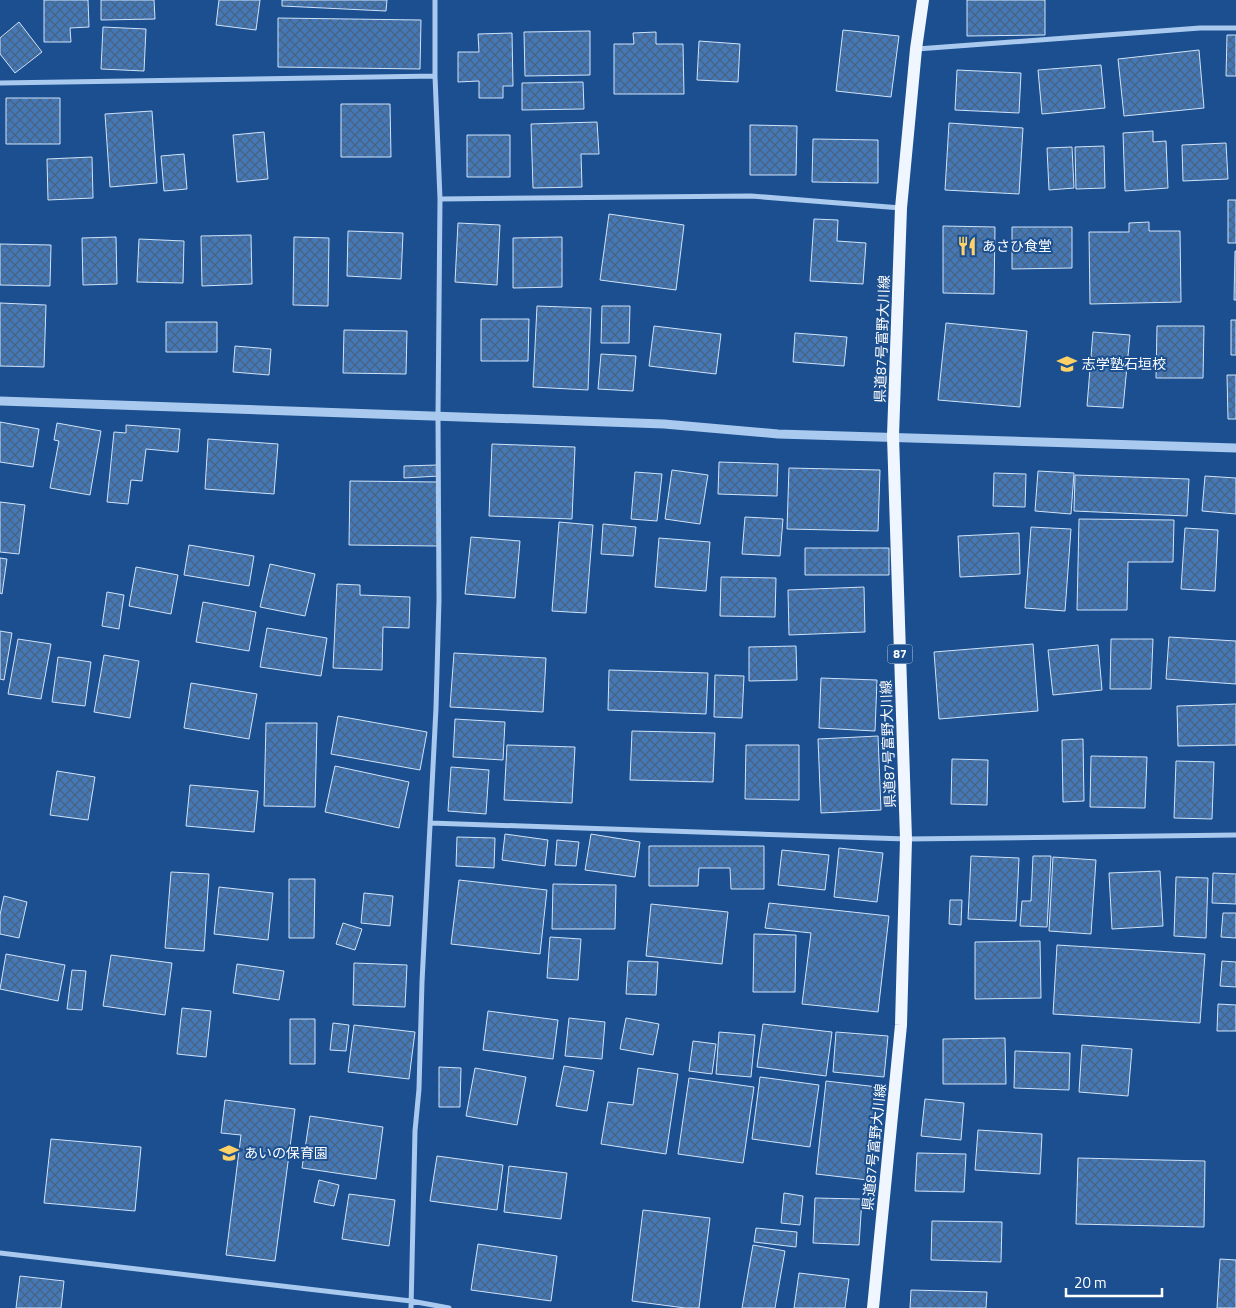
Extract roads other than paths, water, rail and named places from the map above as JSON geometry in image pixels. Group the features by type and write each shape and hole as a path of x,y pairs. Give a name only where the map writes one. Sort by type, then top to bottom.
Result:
{"main road":[{"name":"県道87号富野大川線","path":"873,1308 901,1025 906,839 894,436 901,208 916,49 923,0"}],"street":[{"path":"411,1308 415,1131 419,1089 439,600 440,199 435,76 435,0"},
{"path":"916,49 1200,28 1236,28"},
{"path":"0,83 435,76"},
{"path":"440,199 751,196 901,208"},
{"path":"0,401 664,424 778,434 894,436 1236,448"},
{"path":"430,823 906,839 1236,834"},
{"path":"0,1253 411,1301 450,1308"}],"place":[{"name":"あさひ食堂","path":"967,246"},
{"name":"志学塾石垣校","path":"1067,364"},
{"name":"あいの保育園","path":"229,1153"}]}
